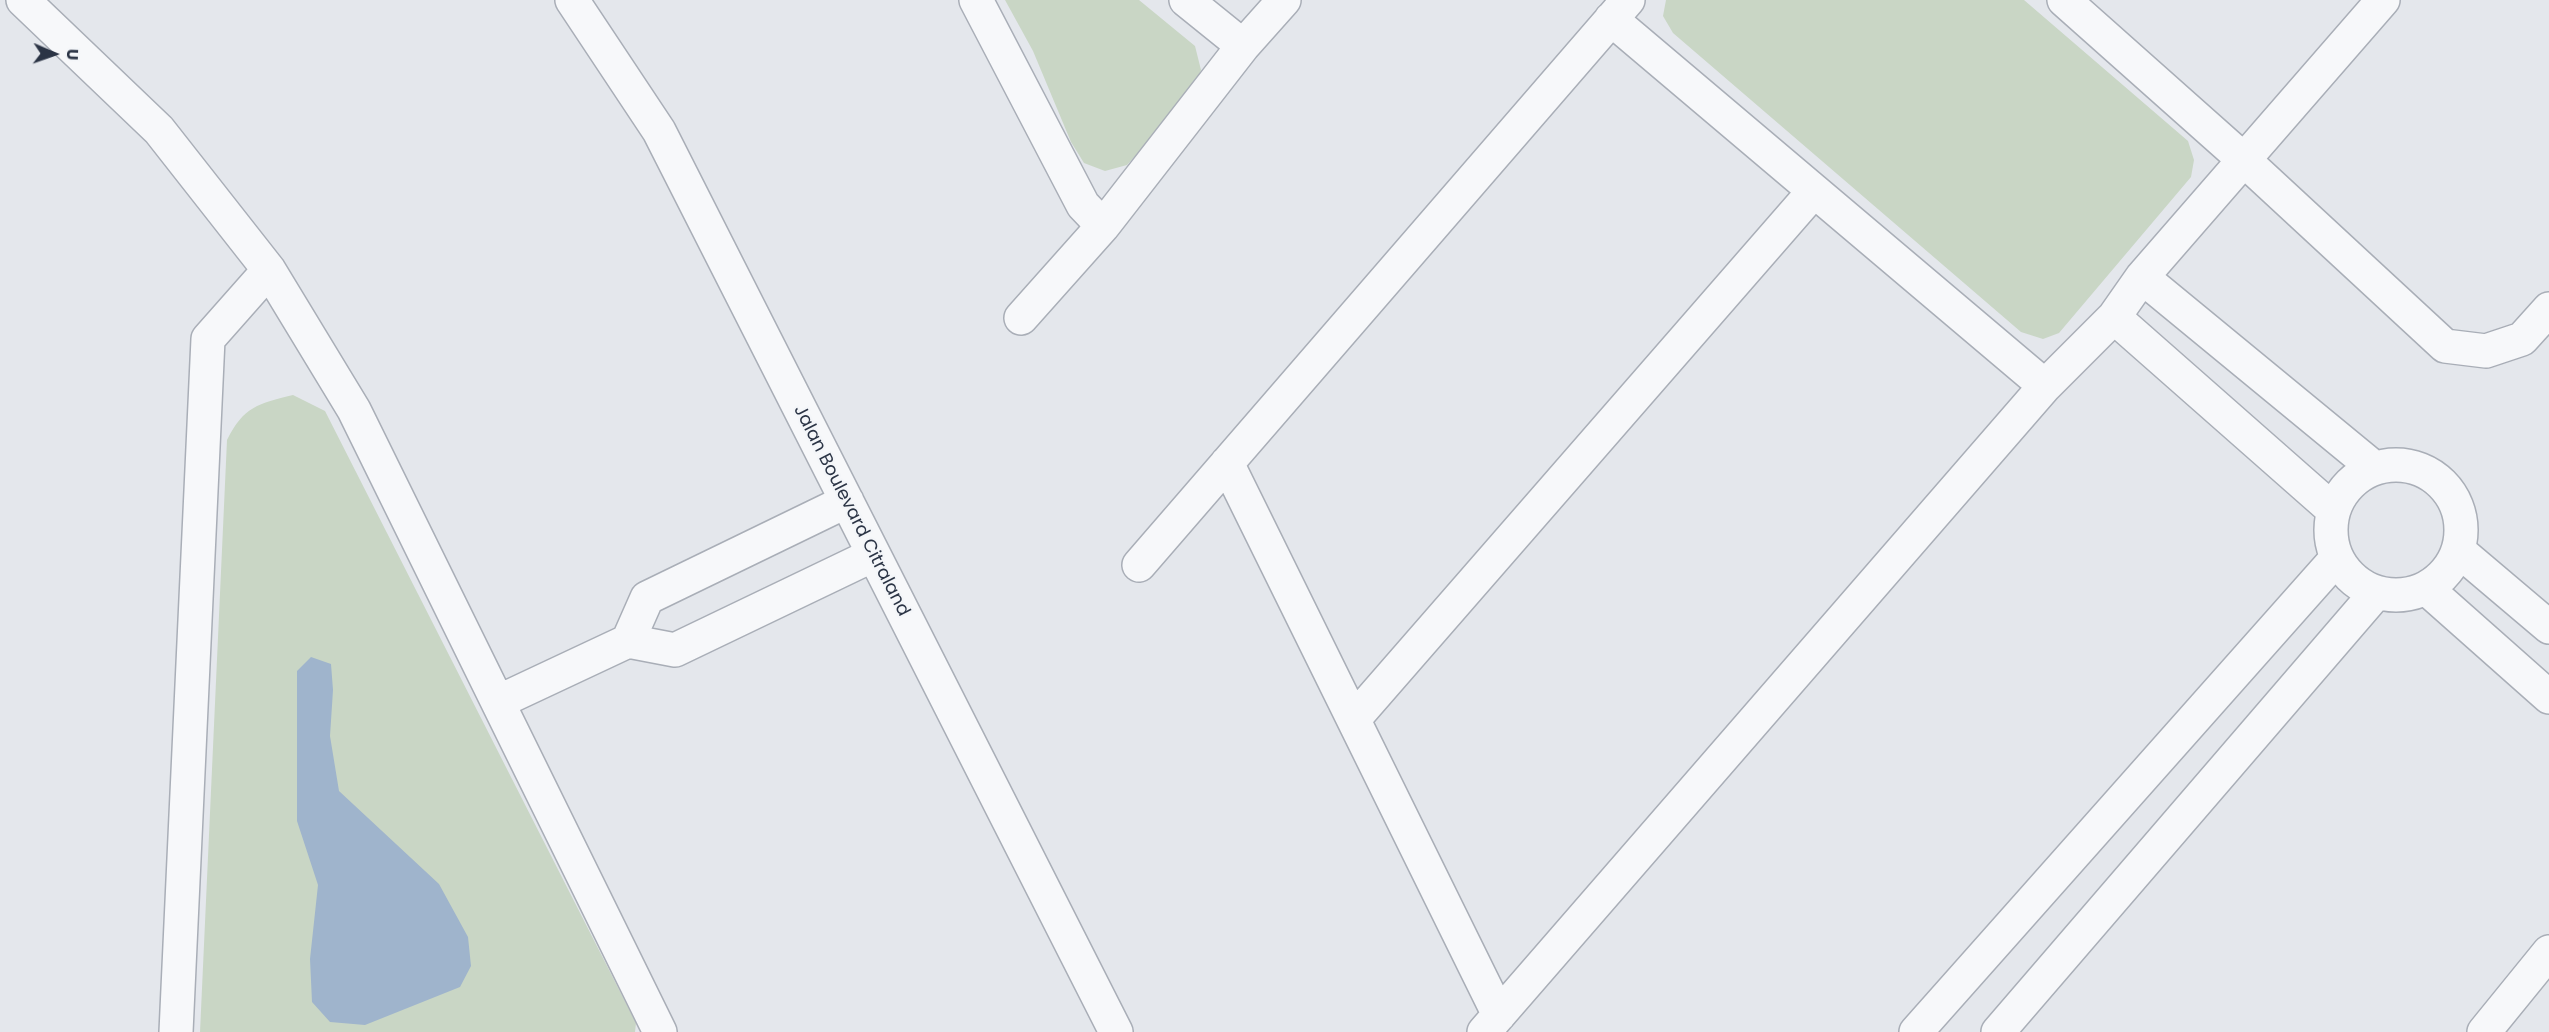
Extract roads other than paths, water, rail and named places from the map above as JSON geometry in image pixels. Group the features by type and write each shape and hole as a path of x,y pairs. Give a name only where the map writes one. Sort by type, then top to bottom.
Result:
{"street":[{"path":"23,0 159,130 269,270 354,410 660,1032"},
{"name":"Jalan Boulevard Citraland","path":"572,0 659,131 1116,1032"},
{"path":"976,0 1083,205 1103,226"},
{"path":"1186,0 1243,45"},
{"path":"1021,318 1103,226 1243,45 1284,0"},
{"path":"2064,0 2244,160 2445,346 2486,351 2522,339 2549,309"},
{"path":"1227,463 1354,720 1492,1023 2044,386 2114,317 2142,278 2383,0"},
{"path":"1138,565 1619,10 1814,191 2044,386"},
{"path":"1354,720 1814,191"},
{"path":"176,1032 208,339 269,270"},
{"path":"2142,278 2373,467"},
{"path":"2114,317 2332,508"},
{"path":"2409,464 2441,482 2459,514 2458,550 2445,572 2426,588 2402,596 2376,593 2352,580 2336,559 2332,508 2348,483 2373,467 2409,464"},
{"path":"628,641 647,598 847,501"},
{"path":"2458,550 2549,627"},
{"path":"498,702 628,641 675,651 873,555"},
{"path":"1916,1032 2336,559"},
{"path":"2426,588 2549,697"},
{"path":"1998,1032 2376,593"},
{"path":"2484,1032 2549,952"}],"water":[{"path":"311,657 331,664 333,690 330,736 339,791 439,884 468,937 471,966 460,987 365,1025 330,1022 312,1002 310,959 318,885 297,821 297,671"}]}
